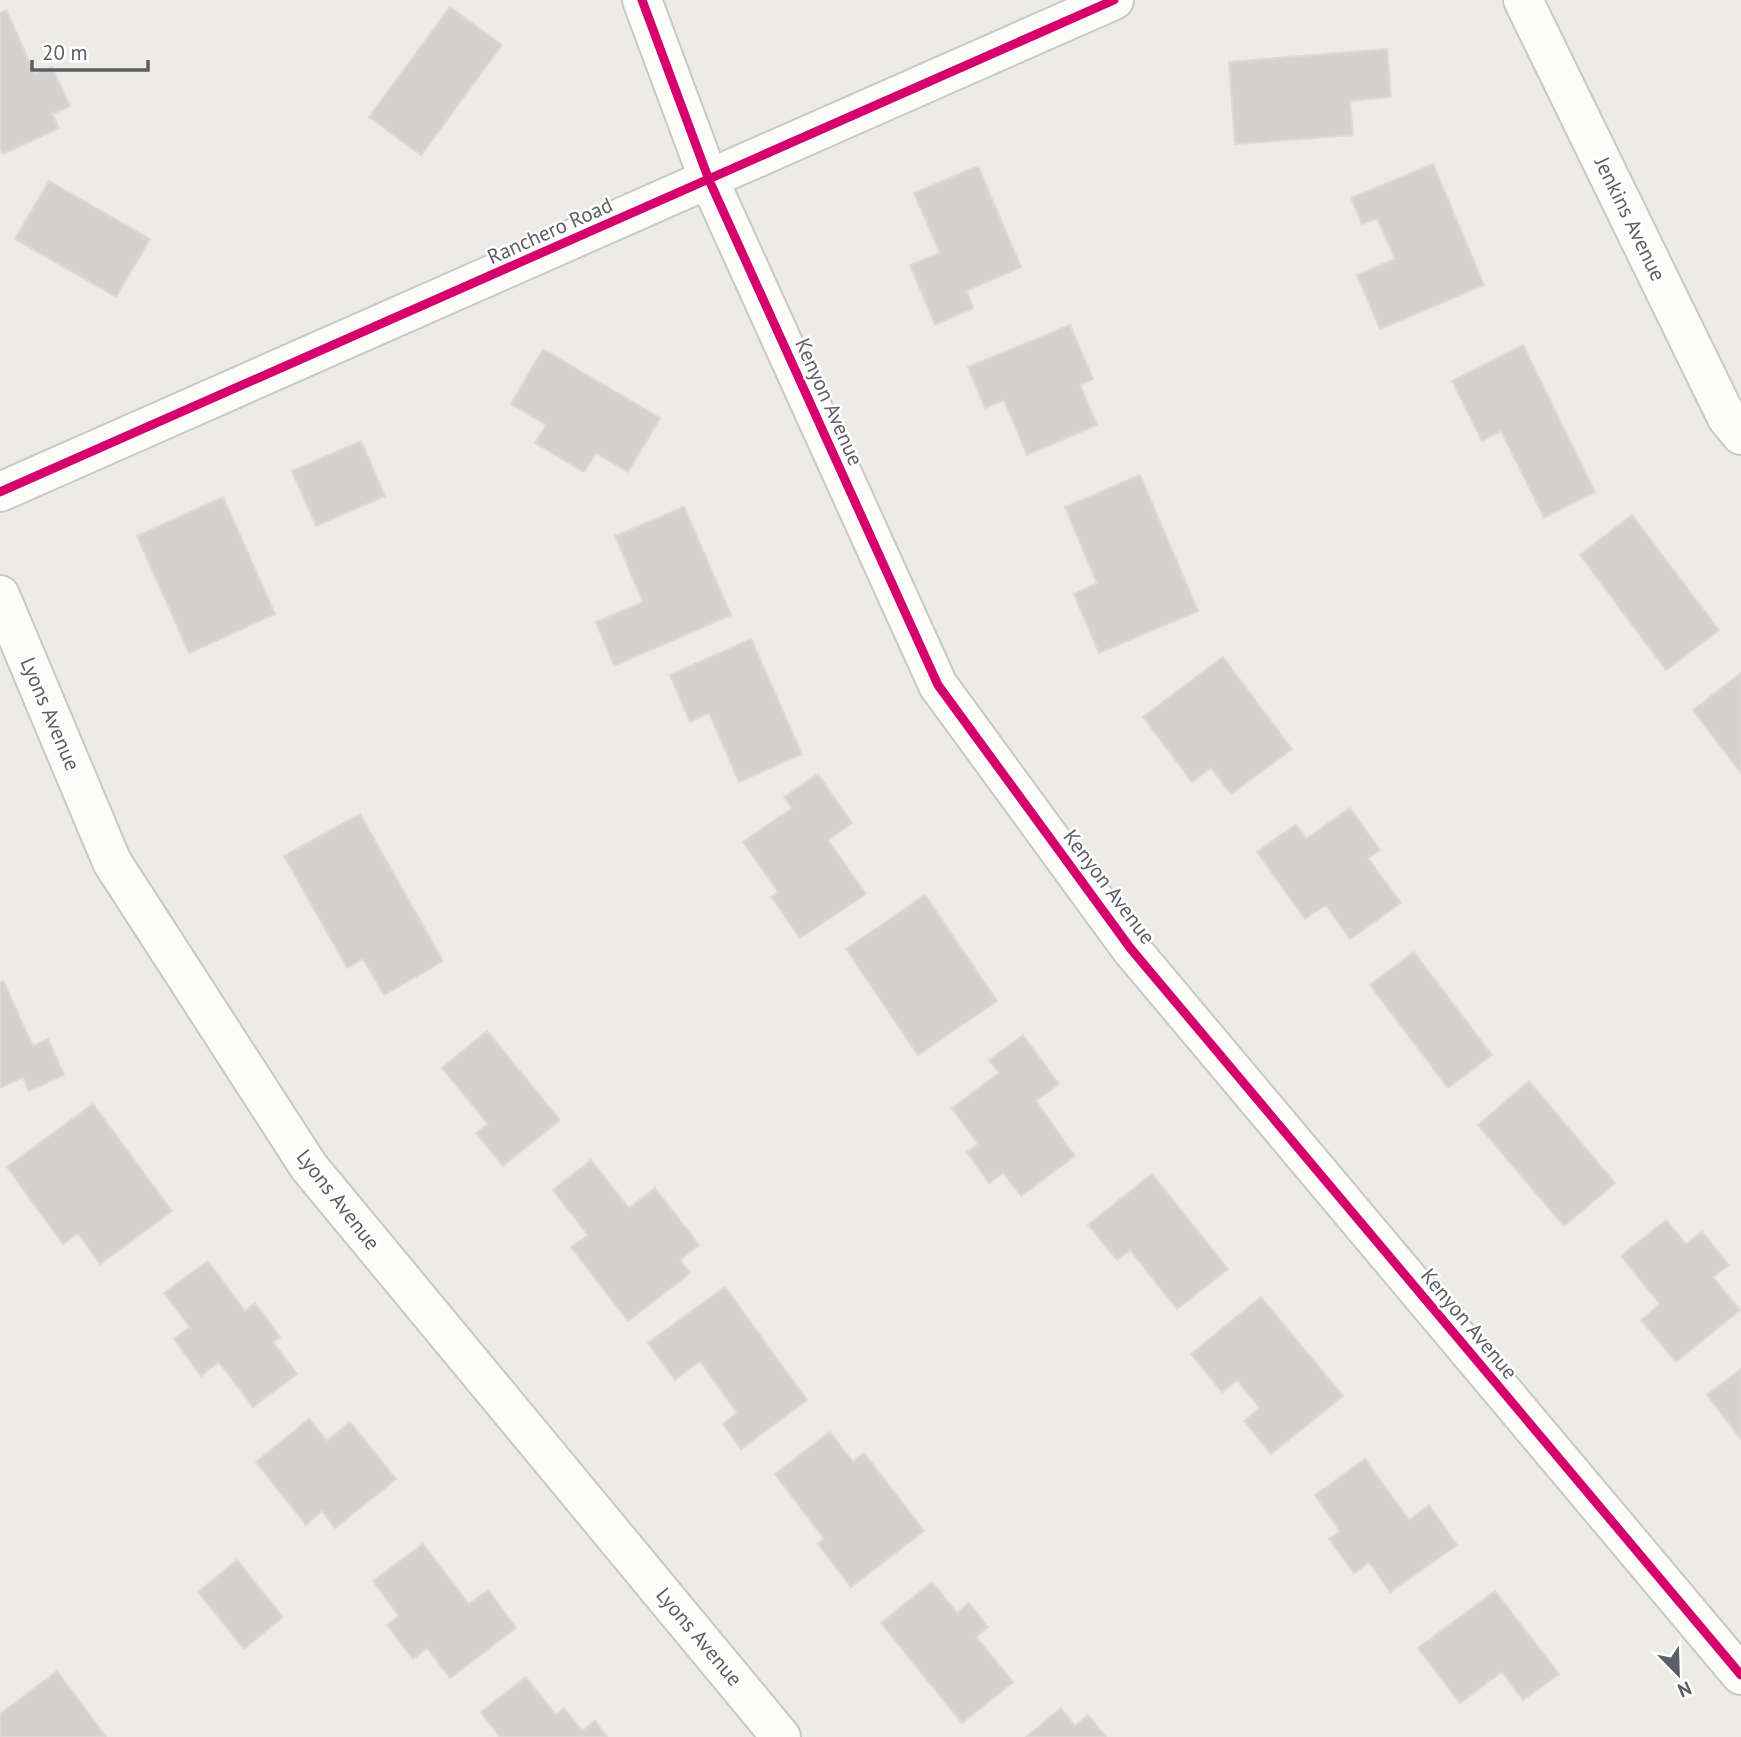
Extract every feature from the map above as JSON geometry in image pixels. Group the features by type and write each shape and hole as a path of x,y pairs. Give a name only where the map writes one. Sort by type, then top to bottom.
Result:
{"street":[{"name":"Kenyon Avenue","path":"642,0 709,180 939,685 1131,949 1741,1675"},
{"name":"Ranchero Road","path":"0,492 1114,0"},
{"name":"Jenkins Avenue","path":"1523,0 1727,418 1741,435"},
{"name":"Lyons Avenue","path":"0,595 112,862 309,1167 781,1737"}],"building":[{"path":"450,7 502,45 421,155 369,117"},
{"path":"6,10 35,74 52,67 70,106 52,114 59,128 3,154 0,148 0,13"},
{"path":"1387,49 1391,97 1350,101 1353,135 1235,144 1229,62"},
{"path":"1433,164 1484,285 1380,329 1357,275 1395,259 1377,218 1362,224 1351,198"},
{"path":"978,166 1021,267 966,291 973,308 935,325 910,265 940,253 914,193"},
{"path":"49,181 150,239 116,297 15,239"},
{"path":"1070,325 1093,379 1080,385 1097,425 1027,455 1004,400 985,408 968,367"},
{"path":"1523,345 1595,492 1544,518 1501,431 1482,441 1452,381"},
{"path":"543,349 660,418 628,472 596,453 584,472 535,443 546,425 511,404"},
{"path":"361,441 385,496 316,526 292,471"},
{"path":"1140,475 1198,611 1099,653 1074,594 1097,583 1065,507"},
{"path":"223,497 275,614 189,653 137,536"},
{"path":"684,507 731,615 614,666 596,622 643,602 615,536"},
{"path":"1632,515 1719,630 1666,670 1580,555"},
{"path":"751,639 802,754 739,782 709,713 690,722 670,675"},
{"path":"1223,657 1292,749 1231,794 1211,768 1192,782 1143,717"},
{"path":"1741,673 1741,773 1693,710"},
{"path":"818,774 852,823 828,840 866,894 800,938 771,897 778,892 743,842 792,808 784,797"},
{"path":"1350,808 1380,850 1368,858 1401,903 1350,939 1326,905 1305,919 1257,852 1296,824 1306,839"},
{"path":"360,814 443,961 384,995 363,959 347,968 284,856"},
{"path":"925,895 997,1001 918,1055 846,949"},
{"path":"1414,952 1492,1055 1448,1088 1370,985"},
{"path":"3,981 33,1046 48,1039 64,1075 29,1091 23,1077 0,1088 0,983"},
{"path":"487,1031 560,1120 503,1166 476,1133 488,1124 442,1068"},
{"path":"1023,1035 1059,1084 1036,1101 1075,1156 1021,1196 1003,1173 989,1183 967,1152 978,1144 952,1108 999,1073 989,1060"},
{"path":"1529,1081 1615,1183 1564,1226 1478,1125"},
{"path":"93,1104 172,1211 100,1264 78,1233 63,1244 7,1167"},
{"path":"591,1160 629,1208 655,1188 699,1245 680,1260 690,1273 628,1321 571,1247 588,1235 553,1190"},
{"path":"1152,1174 1228,1269 1177,1309 1130,1250 1117,1260 1088,1225"},
{"path":"1666,1220 1686,1244 1702,1232 1729,1265 1713,1277 1740,1310 1676,1362 1641,1320 1660,1304 1621,1256"},
{"path":"208,1261 245,1311 255,1303 280,1337 273,1342 297,1374 253,1407 219,1362 201,1376 174,1339 190,1327 164,1293"},
{"path":"725,1287 807,1400 741,1449 723,1424 737,1413 700,1361 675,1380 648,1343"},
{"path":"1261,1297 1343,1396 1271,1454 1244,1421 1260,1408 1237,1380 1222,1392 1191,1354"},
{"path":"1741,1369 1741,1439 1707,1395"},
{"path":"309,1419 327,1441 350,1422 396,1479 335,1528 322,1511 306,1525 256,1462"},
{"path":"830,1432 853,1462 864,1453 924,1531 851,1587 818,1544 824,1539 775,1474"},
{"path":"1365,1459 1409,1520 1429,1505 1457,1545 1390,1592 1369,1562 1354,1573 1329,1539 1340,1531 1315,1495"},
{"path":"423,1544 469,1604 488,1590 516,1628 450,1678 427,1648 413,1659 387,1625 399,1616 373,1581"},
{"path":"237,1560 283,1617 244,1649 198,1592"},
{"path":"932,1582 957,1613 969,1603 988,1627 976,1637 1013,1682 962,1723 881,1623"},
{"path":"1495,1591 1559,1674 1523,1700 1502,1672 1460,1703 1418,1648"},
{"path":"57,1671 106,1737 0,1737 0,1714"},
{"path":"526,1677 556,1715 564,1708 582,1731 595,1721 607,1737 500,1737 481,1712"},
{"path":"1061,1708 1075,1726 1088,1715 1106,1737 1026,1737"}],"cycle path":[{"path":"642,0 709,180 938,685 1131,949 1741,1675"},
{"path":"0,492 1114,0"}]}
